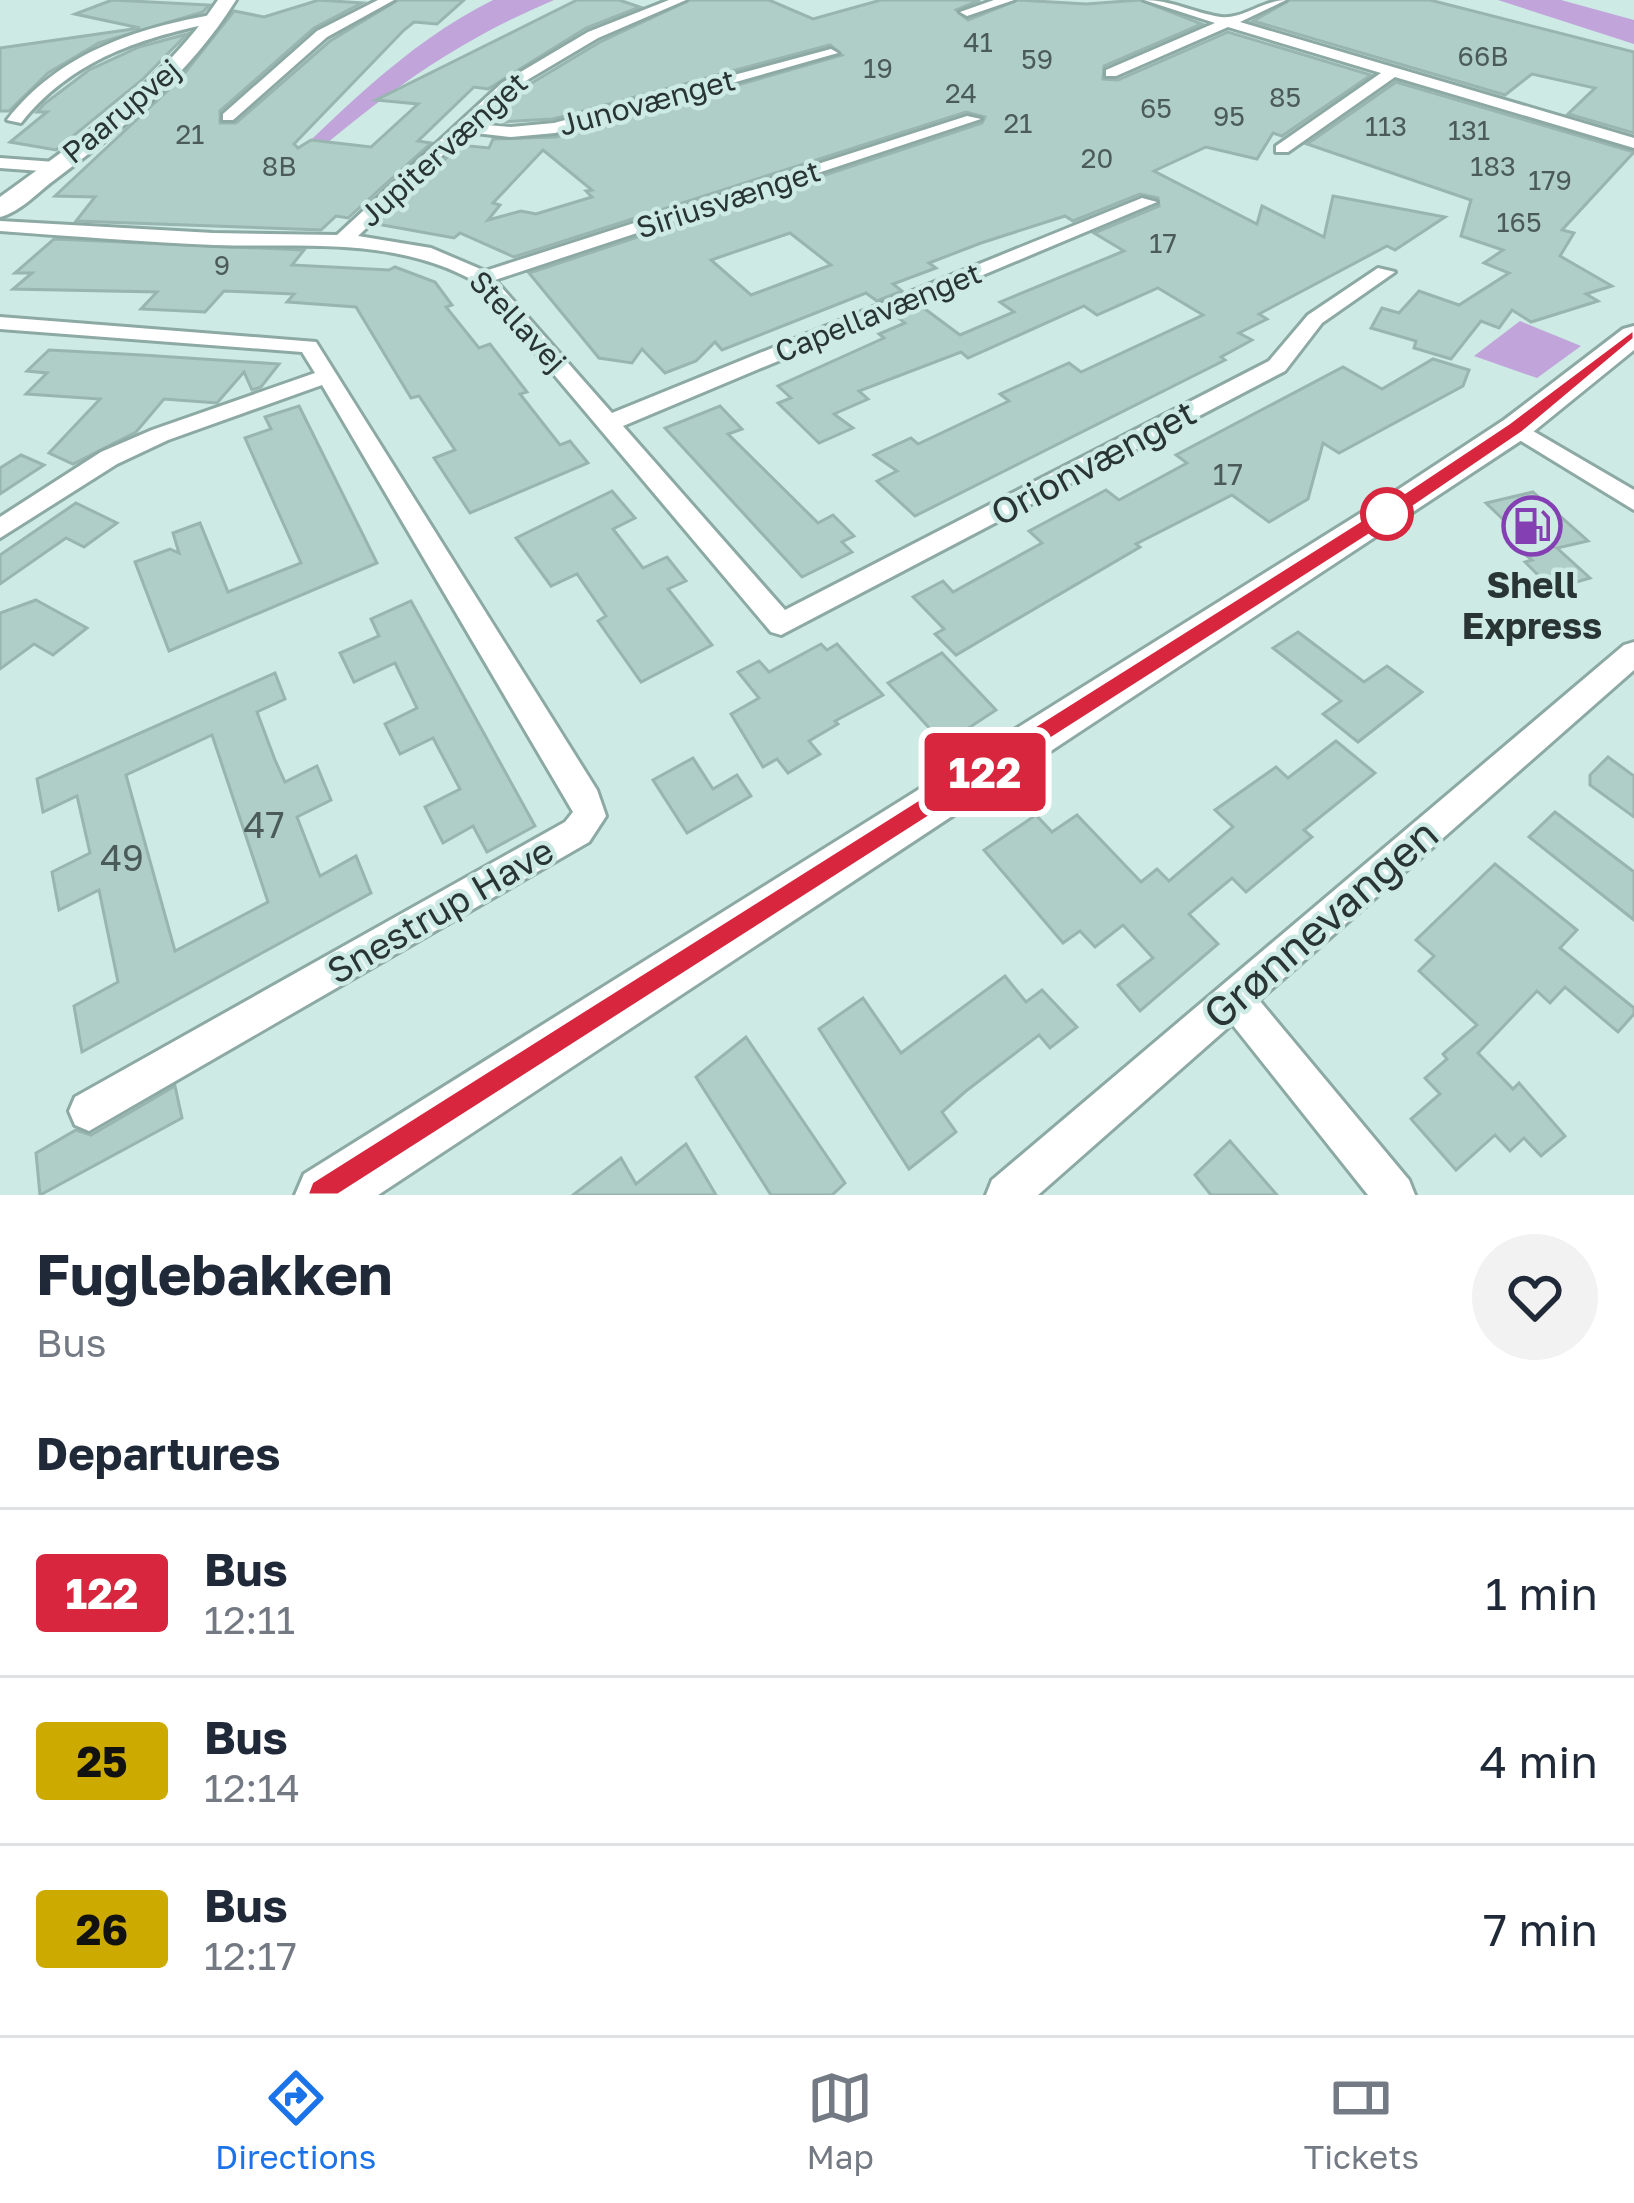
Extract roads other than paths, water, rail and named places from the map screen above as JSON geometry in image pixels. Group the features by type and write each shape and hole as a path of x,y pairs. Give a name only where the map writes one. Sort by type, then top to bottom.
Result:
{"main road":[{"name":"Paarupvej","path":"0,208 152,87 222,9"},
{"path":"325,1195 1516,428 1634,335"}],"street":[{"path":"247,118 220,117 322,34 388,0"},
{"name":"Jupitervænget","path":"340,243 507,86 592,35 680,0"},
{"path":"968,12 1008,0"},
{"path":"1150,0 1634,143"},
{"path":"1111,73 1280,0"},
{"path":"15,120 34,92 65,68 222,9"},
{"name":"Junovænget","path":"461,127 511,132 555,128 831,53"},
{"path":"1282,149 1390,73"},
{"name":"Siriusvænget","path":"484,278 973,119"},
{"path":"0,163 55,167"},
{"name":"Capellavænget","path":"609,423 1148,202"},
{"name":"Stellavej","path":"0,226 340,243 443,256 484,278 781,625"},
{"name":"Orionvænget","path":"781,625 1277,366 1315,319 1385,272"},
{"name":"Snestrup Have","path":"0,323 309,346 580,791 590,816 577,832 89,1111"},
{"path":"0,529 109,458 327,376"},
{"path":"1516,428 1634,501"},
{"name":"Grønnevangen","path":"1007,1195 1634,653"},
{"path":"1233,997 1394,1195"}],"place":[{"name":"Shell Express","path":"1532,526"}]}
